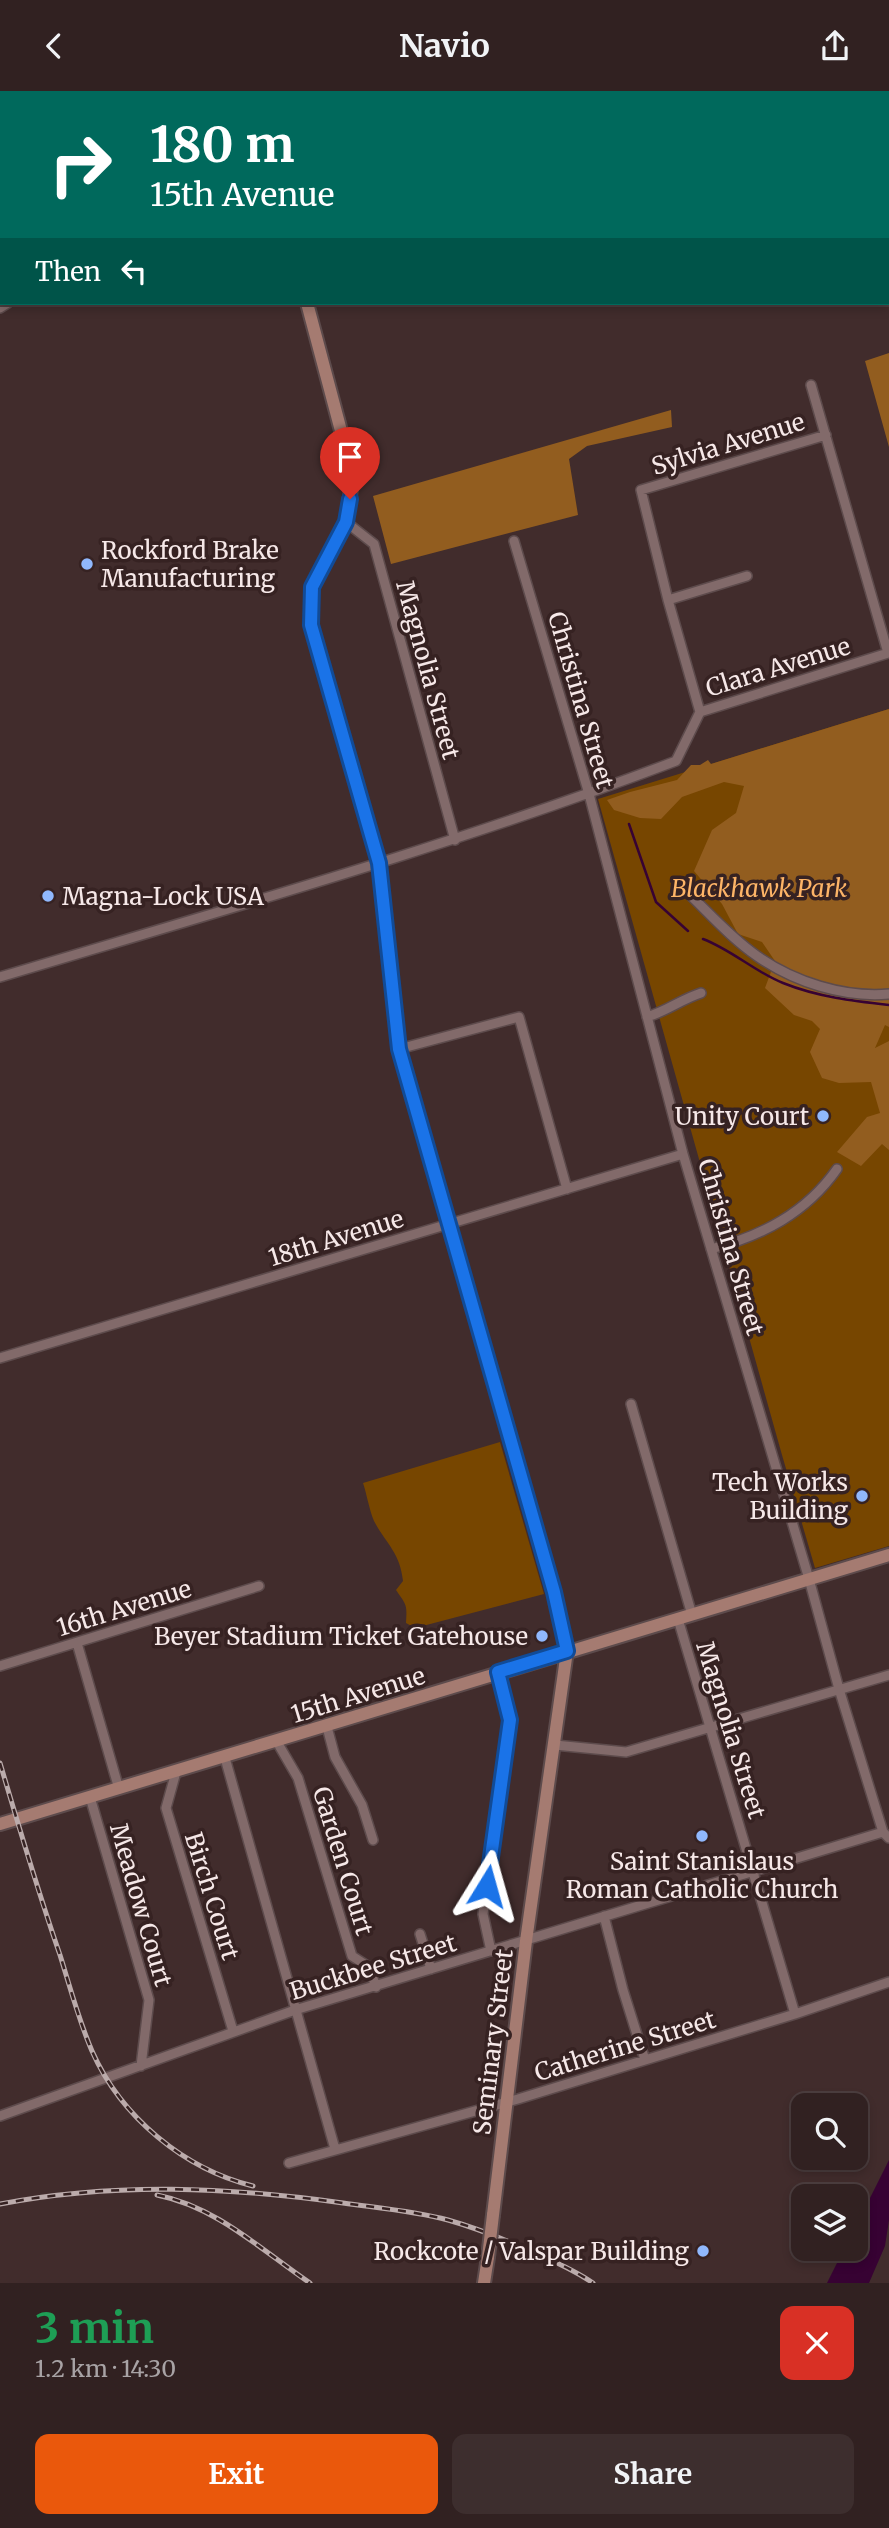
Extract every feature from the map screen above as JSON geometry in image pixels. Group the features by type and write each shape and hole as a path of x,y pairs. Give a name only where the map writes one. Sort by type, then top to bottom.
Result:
{"street":[{"name":"Seminary Street","path":"308,305 353,476 346,522 312,587 311,625 379,863 399,1049 554,1592 567,1651 526,1941 484,2283"},
{"path":"811,385 888,653"},
{"name":"Sylvia Avenue","path":"668,600 640,491 826,435"},
{"name":"Magnolia Street","path":"346,522 374,544 456,840"},
{"name":"Christina Street","path":"514,541 589,794 683,1154 839,1689 886,1835"},
{"path":"700,712 668,600 747,576"},
{"name":"Clara Avenue","path":"0,977 456,840 589,794 676,761 700,712 888,653"},
{"path":"686,891 757,956 792,976 835,989 871,995 889,994"},
{"path":"647,1017 701,993"},
{"path":"399,1049 519,1017 567,1189"},
{"name":"18th Avenue","path":"0,1359 683,1154"},
{"path":"711,1249 761,1234 823,1190 837,1169"},
{"name":"Magnolia Street","path":"631,1404 692,1615"},
{"name":"15th Avenue","path":"0,1824 889,1555"},
{"name":"16th Avenue","path":"0,1666 258,1586"},
{"name":"Magnolia Street","path":"678,1619 795,2014"},
{"path":"77,1643 119,1789"},
{"path":"491,1951 483,1914 510,1720 498,1672"},
{"path":"555,1745 626,1752 889,1675"},
{"path":"327,1727 335,1757 362,1805 373,1840"},
{"name":"Garden Court","path":"277,1742 298,1778 352,1956 369,1967 376,1987"},
{"name":"Birch Court","path":"225,1758 335,2149"},
{"name":"Birch Court","path":"176,1772 166,1808 233,2031"},
{"name":"Meadow Court","path":"90,1797 149,2000 141,2066"},
{"name":"Buckbee Street","path":"0,2116 295,2010 604,1916 886,1835"},
{"path":"604,1916 645,2060"},
{"path":"419,1934 431,1969"},
{"name":"Catherine Street","path":"289,2163 507,2102 795,2014 889,1982"}],"green space":[{"path":"889,353 889,447 865,361"},
{"path":"671,410 672,427 587,446 569,459 578,515 391,564 373,496"},
{"name":"Blackhawk Park","path":"889,709 889,1546 815,1568 598,799"},
{"path":"889,709 889,1027 885,1025 875,1048 889,1041 889,1150 882,1144 861,1166 837,1152 867,1117 880,1113 871,1082 839,1083 822,1078 810,1052 820,1029 812,1021 794,1015 765,988 775,961 762,942 738,934 722,904 694,871 712,830 736,813 744,786 724,782 682,797 661,819 640,818 614,810 607,800 677,780 691,765 700,765 708,760 711,764"},
{"path":"500,1442 544,1594 415,1628 406,1623 406,1605 396,1590 403,1581 399,1563 374,1521 363,1483"}],"shaded area":[{"path":"889,2160 889,2220 885,2246 869,2283 827,2283 838,2261 868,2261 868,2202"}],"waterway":[{"path":"629,824 656,902 688,931"},
{"path":"703,939 763,973 796,988 836,998 889,1005"}],"railway":[{"path":"0,1763 79,2016 104,2075 137,2118 179,2153 227,2178 253,2186"},
{"path":"0,2204 86,2192 172,2189 257,2193 383,2208 472,2227 549,2259 593,2283"},
{"path":"157,2195 179,2201 219,2219 310,2283"}],"place":[{"name":"Rockford Brake Manufacturing","path":"87,564"},
{"name":"Magna-Lock USA","path":"48,896"},
{"name":"Unity Court","path":"823,1116"},
{"name":"Tech Works Building","path":"862,1496"},
{"name":"Beyer Stadium Ticket Gatehouse","path":"542,1636"},
{"name":"Saint Stanislaus Roman Catholic Church","path":"702,1836"},
{"name":"Rockcote / Valspar Building","path":"703,2251"}],"route":[{"path":"350,499 346,522 312,587 311,625 379,863 399,1049 554,1592 567,1651 498,1672 510,1720 487,1886"}]}
